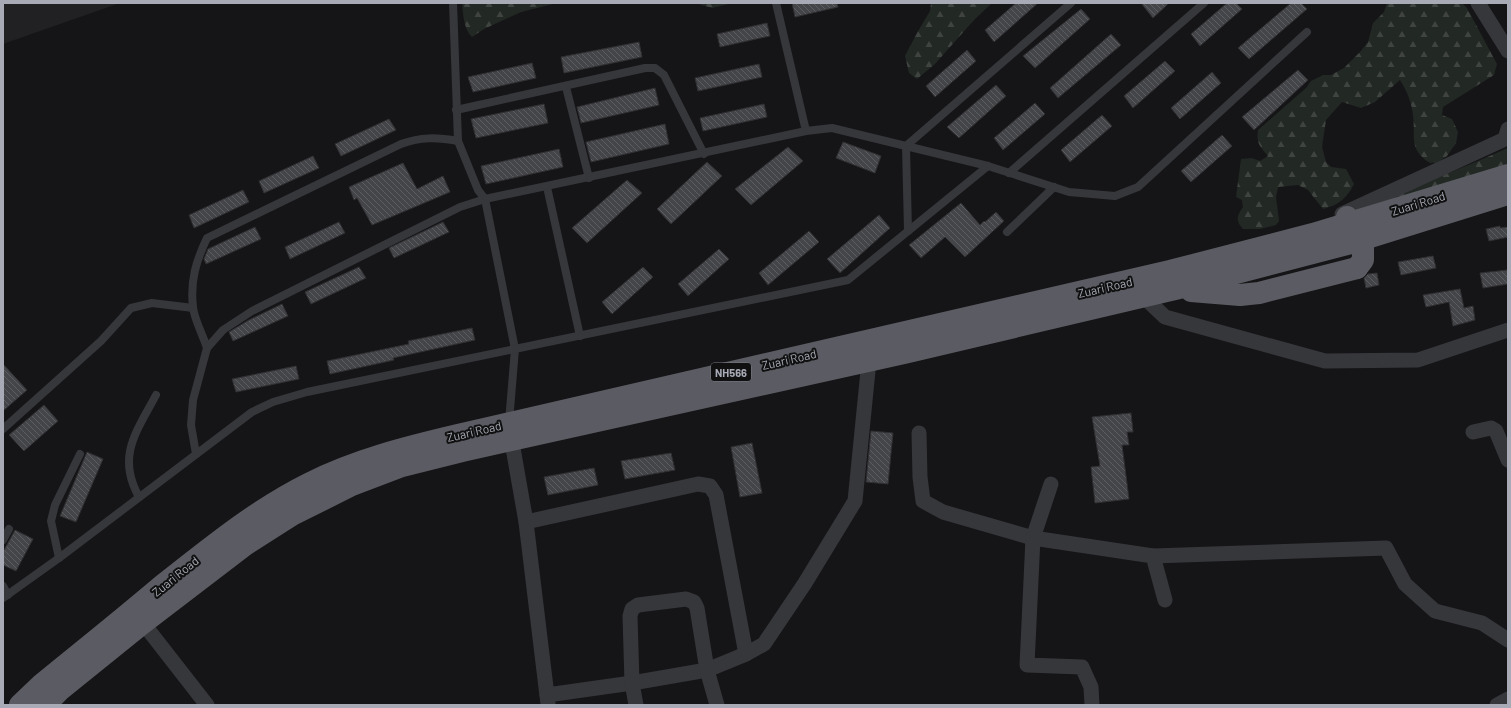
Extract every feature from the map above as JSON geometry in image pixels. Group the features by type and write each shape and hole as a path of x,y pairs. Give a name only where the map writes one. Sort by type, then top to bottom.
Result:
{"highway":[{"name":"Zuari Road","path":"20,705 42,684 207,550 270,506 309,483 394,450 510,431 869,361 1144,297 1172,280 1313,234 1508,175"},
{"name":"Zuari Road","path":"45,705 60,690 245,545 292,515 352,485 402,466 462,451 510,431 1172,280 1352,243 1508,194"},
{"path":"1344,215 1359,232 1363,247 1362,260 1357,268 1259,293 1240,295 1172,280 1180,261 1189,256 1344,215"}],"street":[{"path":"1478,3 1508,51"},
{"path":"1344,215 1505,139 1508,129"},
{"path":"1144,297 1165,317 1325,361 1418,360 1508,330"},
{"path":"510,431 526,522 548,700 707,670 746,654 764,644 805,583 855,501 869,361"},
{"path":"1473,432 1491,428 1496,431 1508,460"},
{"path":"919,433 920,477 923,501 943,512 1033,538 1153,556 1386,548 1405,584 1435,611 1482,623 1508,640"},
{"path":"526,522 698,484 710,486 716,495 746,654"},
{"path":"1051,484 1033,538 1026,665 1082,667 1091,687 1092,705"},
{"path":"1153,556 1165,600"},
{"path":"636,705 632,683 630,616 632,609 638,605 686,599 694,602 697,608 707,670 717,705"},
{"path":"144,623 207,705"},
{"path":"1497,705 1508,699"}],"lane":[{"path":"454,3 458,141 478,190 485,199 516,349 510,431"},
{"path":"776,3 806,132"},
{"path":"906,146 1071,3"},
{"path":"1009,173 1204,3"},
{"path":"196,454 190,426 193,400 207,348 223,330 252,311 460,207 485,199 806,132 832,128 988,166 1069,192 1115,196 1138,187 1308,32"},
{"path":"456,110 645,68 655,68 664,75 704,154"},
{"path":"566,86 589,178"},
{"path":"207,348 193,308 192,281 198,258 207,238 401,144 417,139 440,138 458,141"},
{"path":"906,146 908,231"},
{"path":"3,586 6,597 252,412 273,402 307,392 848,280 988,166"},
{"path":"547,187 580,336"},
{"path":"1007,232 1054,187"},
{"path":"3,429 101,341 131,308 152,303 193,308"},
{"path":"139,497 134,488 129,469 131,442 156,395"},
{"path":"59,558 51,521 55,505 80,454"},
{"path":"3,540 9,529"}],"shaded area":[{"path":"3,3 120,3 3,44"}],"green space":[{"path":"462,3 557,3 521,12 484,29 472,37 467,30 463,17"},
{"path":"695,3 733,3 712,8"},
{"path":"931,3 992,3 974,20 935,64 917,79 909,73 905,56 930,11"},
{"path":"1387,3 1462,3 1467,8 1497,64 1494,75 1443,107 1442,115 1452,119 1458,132 1456,143 1447,156 1438,162 1430,163 1418,153 1414,142 1412,106 1400,80 1375,102 1361,108 1342,102 1326,120 1322,147 1326,162 1331,167 1346,169 1354,184 1345,197 1338,203 1323,209 1308,190 1298,185 1278,187 1276,197 1279,221 1276,225 1260,229 1243,229 1238,220 1239,213 1243,207 1242,200 1236,197 1241,159 1252,158 1260,161 1268,156 1258,142 1258,130 1306,88 1311,81 1323,75 1331,75 1344,68 1368,42 1373,23 1384,12"},
{"path":"1508,148 1508,169 1374,203 1471,164"}],"building":[{"path":"792,3 837,3 838,7 795,17"},
{"path":"1016,3 1038,3 994,42 985,30"},
{"path":"1141,3 1169,3 1153,18"},
{"path":"1227,3 1236,3 1242,9 1200,46 1191,34"},
{"path":"1291,3 1301,3 1307,9 1249,59 1238,48"},
{"path":"1081,9 1090,19 1035,68 1023,56"},
{"path":"767,23 770,36 720,47 717,34"},
{"path":"1111,34 1121,45 1058,98 1050,88"},
{"path":"639,42 642,57 564,73 561,57"},
{"path":"967,50 976,61 935,97 926,86"},
{"path":"1165,61 1175,71 1133,108 1124,96"},
{"path":"532,63 536,78 473,92 468,77"},
{"path":"759,64 762,77 698,91 695,78"},
{"path":"1298,70 1308,80 1254,130 1242,117"},
{"path":"1212,72 1221,83 1180,119 1171,108"},
{"path":"996,85 1006,96 959,138 947,127"},
{"path":"655,88 659,105 581,123 577,107"},
{"path":"1035,103 1045,114 1003,150 994,138"},
{"path":"544,104 548,123 476,138 471,119"},
{"path":"764,104 767,117 703,131 700,118"},
{"path":"1102,115 1112,126 1070,162 1061,150"},
{"path":"389,119 396,130 341,156 335,144"},
{"path":"665,124 669,144 591,162 586,142"},
{"path":"1222,135 1232,146 1191,182 1181,171"},
{"path":"843,142 881,156 875,173 836,158"},
{"path":"788,147 803,161 751,205 735,189"},
{"path":"559,149 563,167 486,184 481,166"},
{"path":"313,156 319,168 264,193 259,181"},
{"path":"707,162 722,176 671,224 657,209"},
{"path":"403,163 417,189 443,176 450,192 372,225 357,198 354,200 349,187"},
{"path":"627,180 642,193 587,243 572,228"},
{"path":"243,190 249,202 194,228 189,215"},
{"path":"961,203 980,225 996,212 1004,221 965,257 945,237 921,258 909,245"},
{"path":"879,215 890,228 840,273 827,259"},
{"path":"339,222 345,233 290,259 285,247"},
{"path":"443,222 449,232 394,258 389,248"},
{"path":"1500,226 1500,228 1508,227 1508,237 1489,241 1486,229"},
{"path":"255,227 261,239 206,264 204,259 208,249"},
{"path":"809,231 819,242 768,285 759,273"},
{"path":"719,249 729,259 688,296 678,284"},
{"path":"1433,256 1436,268 1401,275 1398,262"},
{"path":"359,267 366,278 311,304 305,292"},
{"path":"643,267 653,277 612,314 602,302"},
{"path":"1508,270 1508,284 1483,288 1480,273"},
{"path":"1377,273 1379,285 1366,288 1364,278 1368,274"},
{"path":"1460,289 1464,308 1473,306 1475,320 1453,326 1449,302 1426,307 1423,295"},
{"path":"282,304 288,316 233,341 229,332 249,320"},
{"path":"472,328 475,340 330,374 327,361 409,344 408,341"},
{"path":"3,364 27,390 3,411"},
{"path":"296,366 299,379 236,392 232,379"},
{"path":"44,405 58,421 24,451 9,435"},
{"path":"1131,413 1133,432 1127,432 1129,445 1122,445 1129,499 1095,503 1091,467 1100,466 1092,417"},
{"path":"871,431 893,433 888,484 866,482"},
{"path":"752,443 762,493 740,497 731,447"},
{"path":"87,452 103,459 76,522 60,516"},
{"path":"671,453 675,470 625,479 621,461"},
{"path":"594,468 598,485 548,495 544,477"},
{"path":"15,530 33,539 16,571 3,565 3,552"}]}
